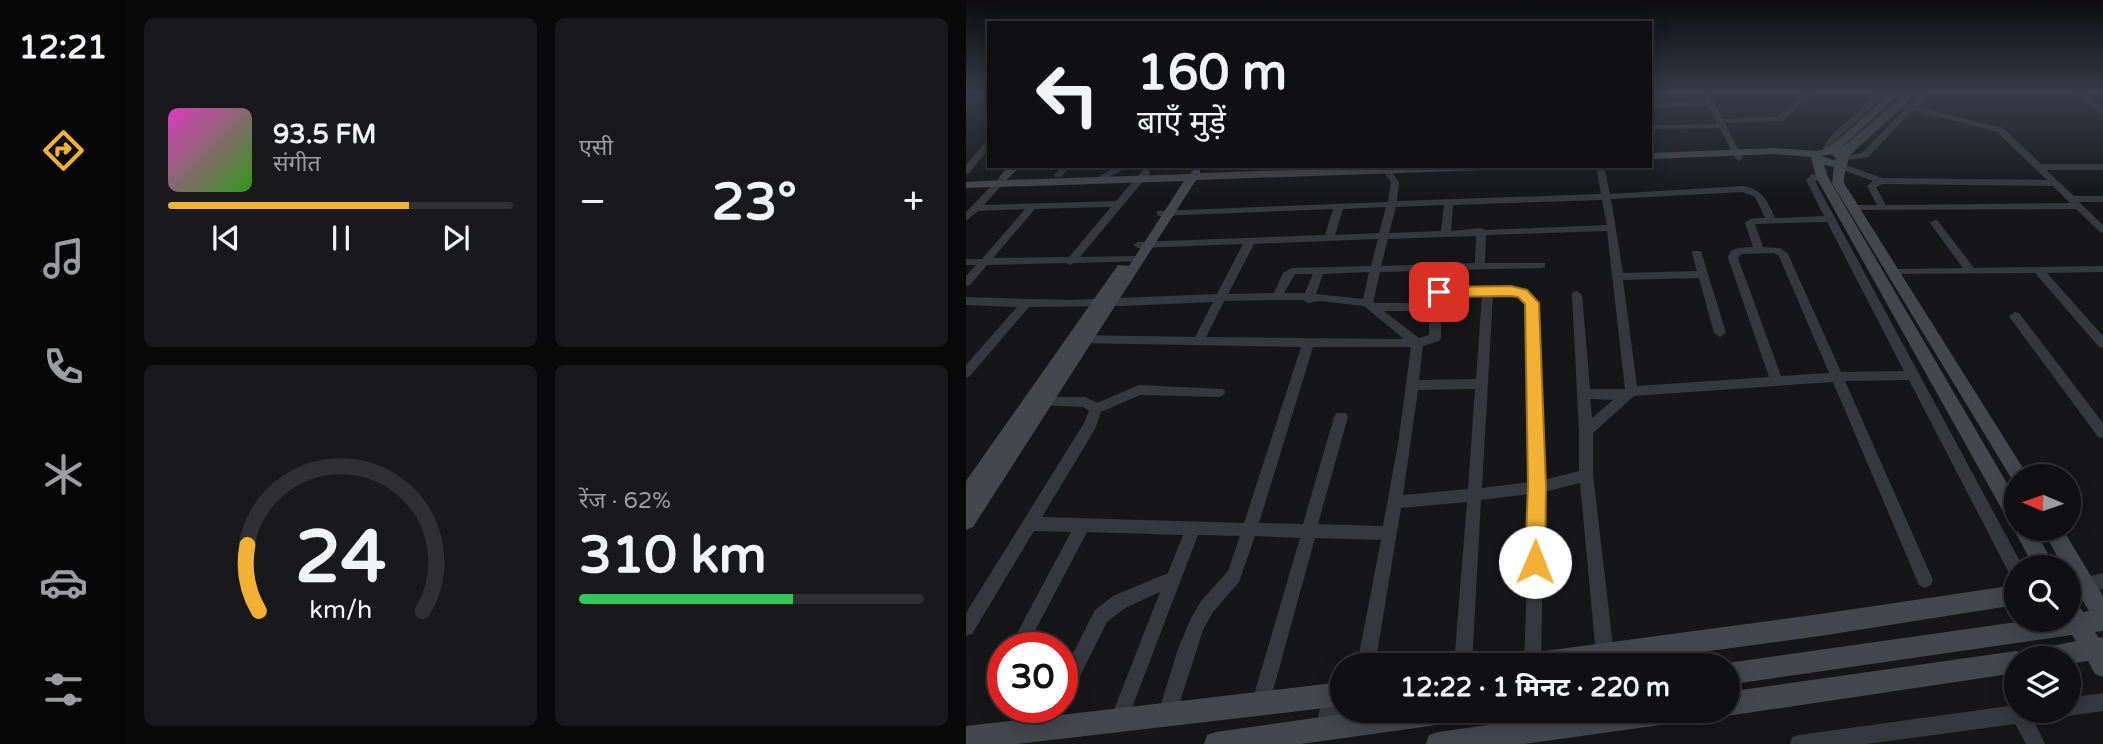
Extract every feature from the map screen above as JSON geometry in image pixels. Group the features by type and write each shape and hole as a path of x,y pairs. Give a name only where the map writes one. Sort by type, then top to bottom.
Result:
{"street":[{"path":"1725,129 1738,156"},
{"path":"1844,129 1833,139 1830,160 2004,493"},
{"path":"1861,129 1810,180 2008,555"},
{"path":"1830,160 1875,129"},
{"path":"1995,129 2000,130 2103,230"},
{"path":"966,171 987,146"},
{"path":"1652,162 1790,153 1830,160 1881,181 2055,183"},
{"path":"1652,156 1738,156"},
{"path":"1830,160 1837,173 1838,183 2012,464"},
{"path":"2038,167 2103,167"},
{"path":"969,215 1014,168"},
{"path":"1096,180 1122,168"},
{"path":"966,182 1096,180 1260,168"},
{"path":"1192,171 1450,168"},
{"path":"1600,168 1612,228 1628,393"},
{"path":"1370,305 1395,183 1386,170"},
{"path":"1002,181 1063,171 1142,176"},
{"path":"966,521 970,500 1105,304 1192,171"},
{"path":"1070,262 1142,176"},
{"path":"1881,181 1871,186 1883,208"},
{"path":"1164,213 1752,189 1760,194 1771,220"},
{"path":"1854,208 2075,203 2103,199"},
{"path":"1446,232 1449,201"},
{"path":"969,215 1033,206 1118,204"},
{"path":"966,283 1033,206"},
{"path":"1329,237 1339,206"},
{"path":"1759,250 1750,223 1830,219"},
{"path":"1936,223 1971,271"},
{"path":"966,262 1070,262 1250,241 1612,228"},
{"path":"1480,267 1481,231"},
{"path":"1198,342 1250,241"},
{"path":"1776,380 1733,258 1738,251 1776,250 1783,254 1925,580"},
{"path":"1697,253 1720,333"},
{"path":"1278,297 1289,272 1320,269 1541,265"},
{"path":"1308,299 1320,269"},
{"path":"2038,270 2103,344"},
{"path":"1894,272 2101,271"},
{"path":"1618,277 1703,274"},
{"path":"1464,653 1488,291"},
{"path":"1439,292 1522,293 1532,303 1537,486 1529,653"},
{"path":"1577,296 1588,468 1586,474 1605,653"},
{"path":"966,301 1025,305 1105,304 1278,297 1370,305 1435,307 1435,338 1418,343 1308,344 1081,339"},
{"path":"969,367 1025,305"},
{"path":"1370,305 1418,343"},
{"path":"2015,316 2103,433"},
{"path":"1368,653 1395,502 1418,343"},
{"path":"1167,714 1199,620 1207,605 1233,578 1308,344"},
{"path":"1583,394 1628,393 1776,380 1912,375"},
{"path":"1412,385 1482,384"},
{"path":"966,628 1032,524 1090,425 1096,409 1139,390 1219,392"},
{"path":"1586,431 1628,393"},
{"path":"1038,400 1085,401 1096,409"},
{"path":"1260,705 1341,417"},
{"path":"1395,502 1537,486 1574,480 1586,474"},
{"path":"1032,524 1390,533"},
{"path":"1026,632 1083,525"},
{"path":"1119,720 1193,528"},
{"path":"2059,541 2103,618"},
{"path":"1078,661 1096,624 1109,608 1174,578"},
{"path":"1618,653 2004,596"},
{"path":"2081,617 2103,618"},
{"path":"2081,627 2100,654"},
{"path":"1740,672 2004,628"},
{"path":"2081,655 2100,654"},
{"path":"1740,702 2004,664"},
{"path":"966,738 1330,696"},
{"path":"2081,705 2103,702"},
{"path":"1799,744 2004,717"},
{"path":"1324,736 1330,718"},
{"path":"1045,729 1048,723"},
{"path":"1216,744 1324,736 1392,723"},
{"path":"1438,744 1554,723"},
{"path":"2024,723 2036,744"}],"route":[{"path":"1439,292 1511,291 1529,297 1532,303 1537,486 1535,562"}]}
